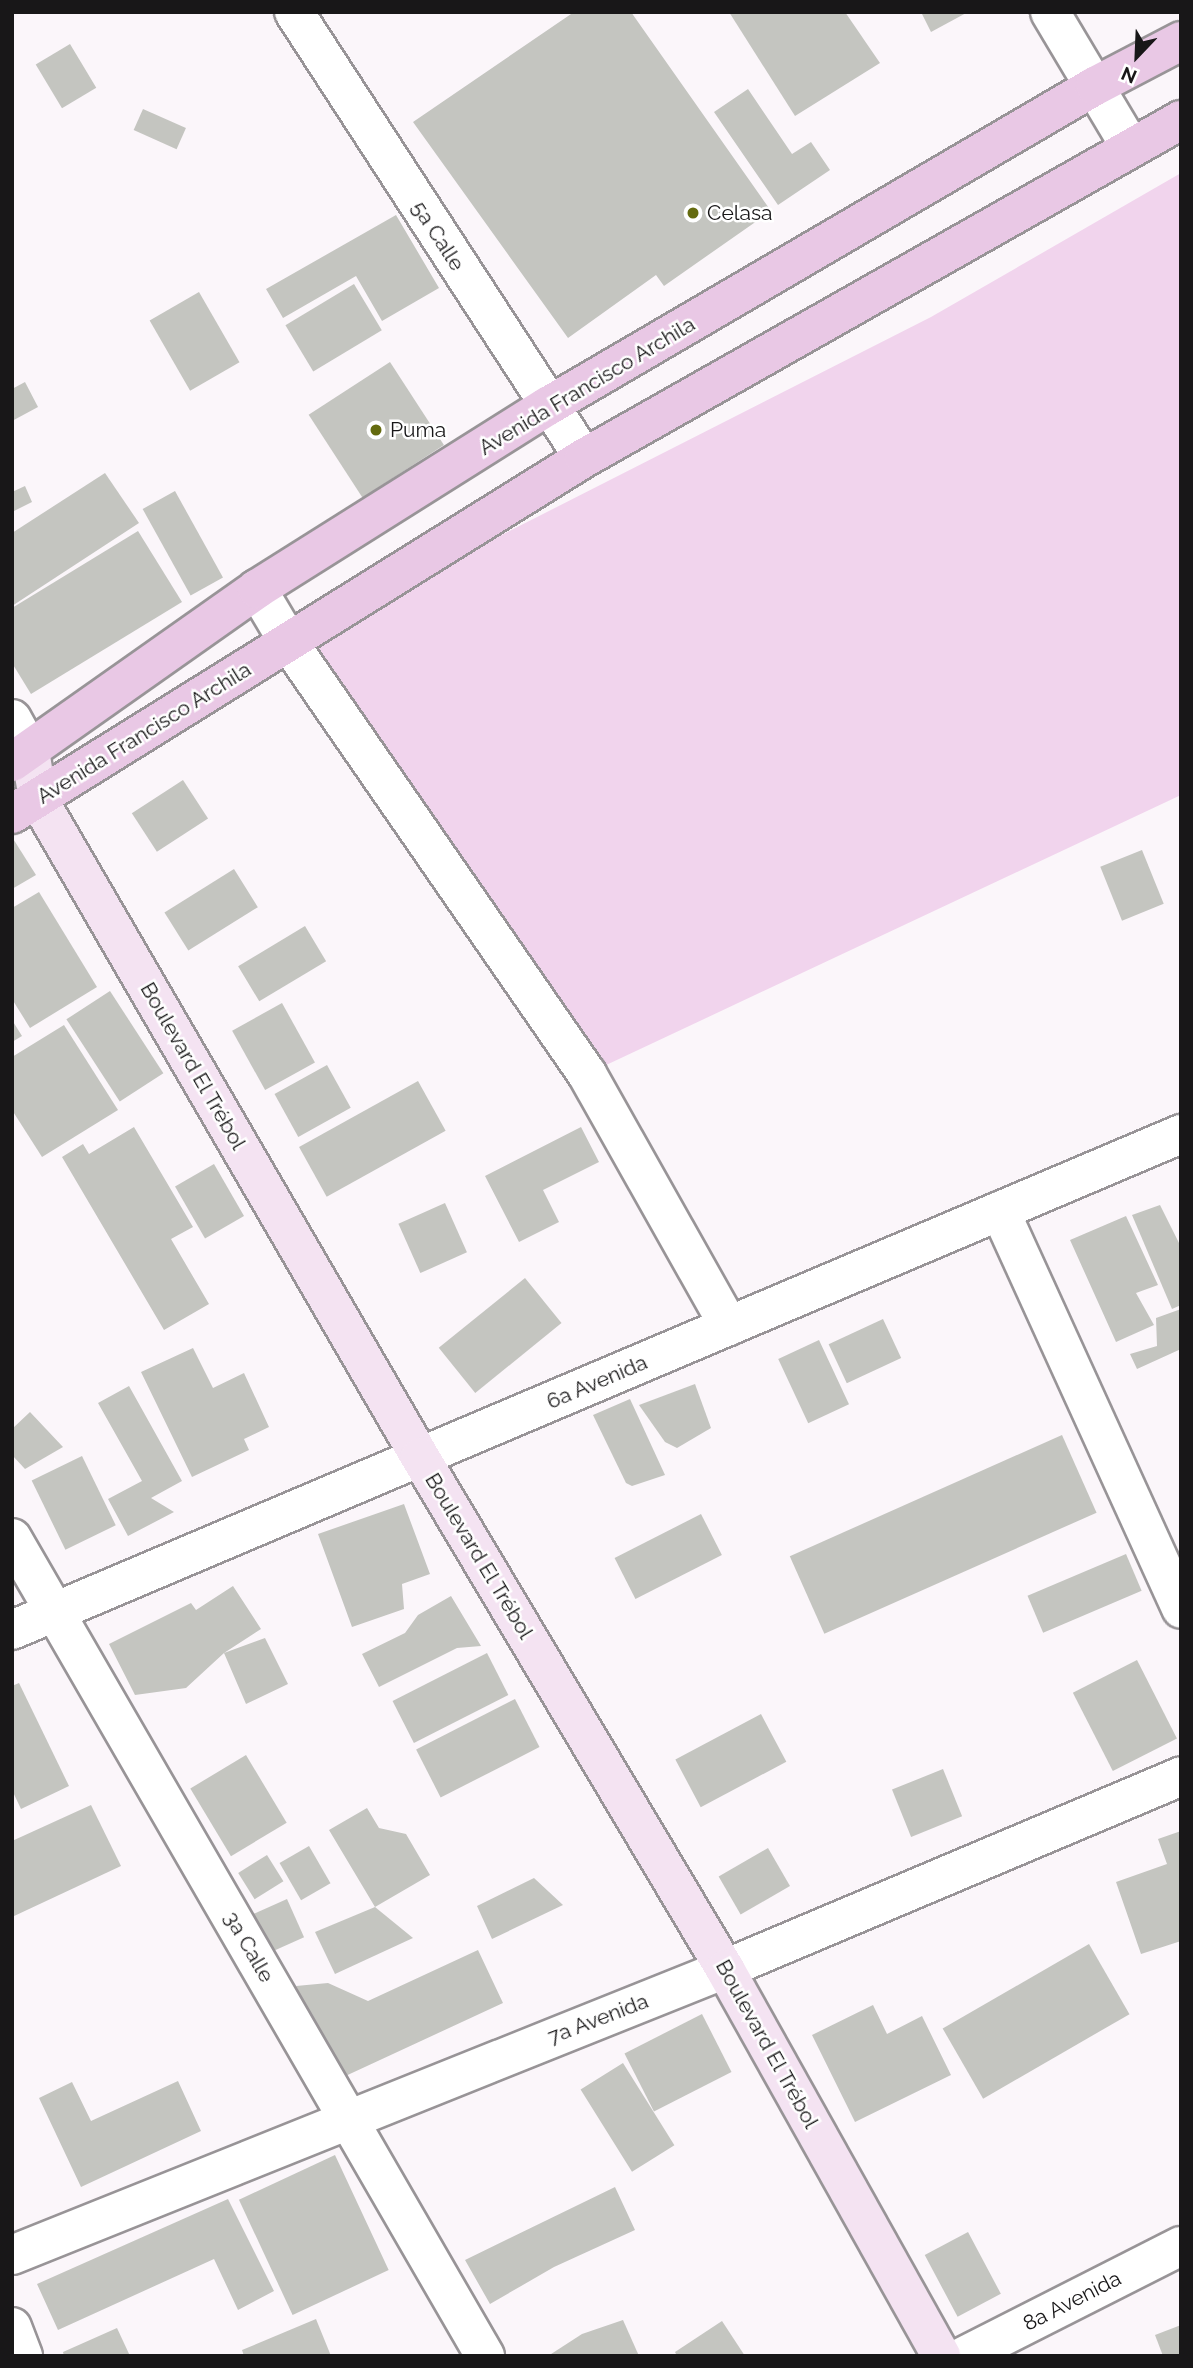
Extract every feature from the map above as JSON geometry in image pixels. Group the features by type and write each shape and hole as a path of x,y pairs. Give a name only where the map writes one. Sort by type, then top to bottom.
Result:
{"main road":[{"name":"Avenida Francisco Archila","path":"18,744 257,589 548,406 1096,86 1181,41"},
{"name":"Avenida Francisco Archila","path":"25,807 584,458 1181,120"},
{"name":"Boulevard El Trébol","path":"18,744 25,807 420,1457 725,1969 941,2356"}],"street":[{"name":"5a Calle","path":"294,12 584,458"},
{"path":"1050,12 1131,148"},
{"path":"257,589 289,643 587,1074 729,1326"},
{"name":"6a Avenida","path":"12,1630 1181,1133"},
{"path":"1000,1211 1181,1609"},
{"name":"3a Calle","path":"12,1538 485,2356"},
{"name":"7a Avenida","path":"12,2255 347,2118 725,1969 1181,1776"},
{"name":"8a Avenida","path":"964,2356 1181,2246"},
{"path":"12,2327 23,2356"}],"shaded area":[{"path":"1181,173 1181,795 587,1074 289,643 931,317"}],"building":[{"path":"574,12 631,12 771,211 664,286 656,275 568,338 413,122"},
{"path":"729,12 845,12 880,63 795,116"},
{"path":"921,12 968,12 931,32"},
{"path":"70,44 96,88 62,108 36,65"},
{"path":"748,89 792,154 811,142 830,170 778,205 714,112"},
{"path":"143,109 186,128 177,149 134,130"},
{"path":"396,215 439,288 382,321 356,276 283,318 266,289"},
{"path":"354,284 382,330 313,371 285,325"},
{"path":"199,292 239,362 190,391 150,320"},
{"name":"Puma","path":"390,362 444,445 363,498 309,415"},
{"path":"25,382 38,407 12,421 12,389"},
{"path":"105,473 139,523 12,606 12,533"},
{"path":"25,486 32,502 12,512 12,492"},
{"path":"175,491 223,578 191,596 143,509"},
{"path":"138,531 182,602 31,694 12,663 12,608"},
{"path":"183,780 208,819 157,852 132,813"},
{"path":"12,837 36,875 12,889"},
{"path":"1142,850 1164,904 1122,921 1100,867"},
{"path":"234,869 258,907 188,951 164,912"},
{"path":"39,892 97,987 30,1028 12,999 12,908"},
{"path":"305,926 326,961 259,1001 238,966"},
{"path":"110,991 163,1073 120,1102 66,1019"},
{"path":"282,1003 315,1062 265,1090 232,1031"},
{"path":"12,1020 22,1036 12,1042"},
{"path":"64,1025 118,1110 42,1157 12,1110 12,1057"},
{"path":"327,1065 351,1108 298,1137 275,1094"},
{"path":"418,1081 446,1131 327,1197 299,1147"},
{"path":"134,1127 193,1227 171,1239 209,1304 164,1330 62,1157 83,1144 89,1154"},
{"path":"581,1127 599,1162 543,1190 559,1222 519,1242 485,1176"},
{"path":"214,1164 244,1216 205,1238 175,1186"},
{"path":"445,1203 467,1252 420,1273 398,1224"},
{"path":"1160,1205 1181,1247 1181,1305 1172,1309 1132,1215"},
{"path":"1126,1216 1158,1285 1136,1293 1154,1325 1116,1342 1070,1240"},
{"path":"525,1278 562,1323 475,1393 439,1348"},
{"path":"1181,1309 1181,1349 1137,1369 1130,1354 1157,1346 1156,1318"},
{"path":"883,1319 901,1358 847,1383 829,1344"},
{"path":"819,1340 849,1404 808,1423 778,1359"},
{"path":"193,1348 213,1388 244,1373 269,1427 244,1439 249,1450 192,1477 141,1372"},
{"path":"695,1384 711,1428 677,1448 665,1442 639,1405"},
{"path":"129,1386 182,1481 151,1498 174,1512 128,1536 108,1499 142,1481 98,1403"},
{"path":"630,1399 665,1475 632,1486 626,1483 593,1415"},
{"path":"30,1412 63,1447 25,1469 12,1455 12,1429"},
{"path":"1062,1435 1097,1513 824,1634 790,1556"},
{"path":"82,1456 116,1525 65,1550 32,1481"},
{"path":"404,1504 430,1574 402,1584 404,1609 352,1627 318,1534"},
{"path":"701,1514 722,1555 635,1599 615,1558"},
{"path":"1126,1554 1142,1591 1043,1633 1028,1596"},
{"path":"233,1586 261,1629 224,1653 186,1688 135,1695 109,1644 191,1603 196,1610"},
{"path":"451,1596 481,1646 457,1648 379,1687 362,1654 405,1633 418,1615"},
{"path":"265,1638 288,1684 246,1704 224,1653"},
{"path":"487,1653 508,1695 414,1743 393,1701"},
{"path":"1137,1660 1177,1738 1113,1771 1073,1693"},
{"path":"19,1683 69,1786 21,1809 12,1790 12,1686"},
{"path":"515,1699 540,1747 441,1798 416,1749"},
{"path":"761,1714 786,1762 701,1807 675,1760"},
{"path":"246,1755 287,1823 231,1856 190,1788"},
{"path":"943,1769 962,1816 911,1837 892,1790"},
{"path":"91,1805 121,1866 12,1917 12,1841"},
{"path":"367,1808 379,1828 406,1834 430,1875 375,1907 329,1830"},
{"path":"1181,1831 1181,1941 1141,1954 1116,1882 1167,1864 1158,1839"},
{"path":"309,1846 330,1883 301,1900 280,1863"},
{"path":"768,1848 790,1886 741,1915 719,1876"},
{"path":"267,1855 283,1881 255,1899 238,1873"},
{"path":"534,1878 563,1905 492,1939 477,1906"},
{"path":"287,1899 304,1937 267,1954 250,1916"},
{"path":"375,1907 413,1938 335,1974 315,1932"},
{"path":"1089,1944 1130,2014 983,2099 943,2028"},
{"path":"478,1950 503,2003 339,2079 296,1986 328,1983 368,2001"},
{"path":"873,2005 887,2034 922,2016 951,2075 855,2122 812,2035"},
{"path":"702,2014 732,2072 654,2111 624,2053"},
{"path":"623,2063 674,2145 632,2172 581,2089"},
{"path":"178,2081 201,2131 81,2187 39,2098 72,2082 91,2121"},
{"path":"335,2155 389,2270 293,2315 239,2200"},
{"path":"615,2187 635,2230 554,2267 490,2304 465,2260"},
{"path":"228,2199 274,2291 238,2310 214,2259 58,2330 37,2284"},
{"path":"968,2232 1001,2294 958,2317 925,2255"},
{"path":"316,2319 331,2356 244,2356 242,2350"},
{"path":"623,2320 639,2356 548,2356 582,2334"},
{"path":"722,2321 745,2356 677,2356 675,2352"},
{"path":"1181,2325 1181,2356 1163,2356 1155,2335"},
{"path":"117,2328 130,2356 64,2356 63,2352"}],"place":[{"name":"Celasa","path":"693,213"},
{"name":"Puma","path":"376,430"}]}
